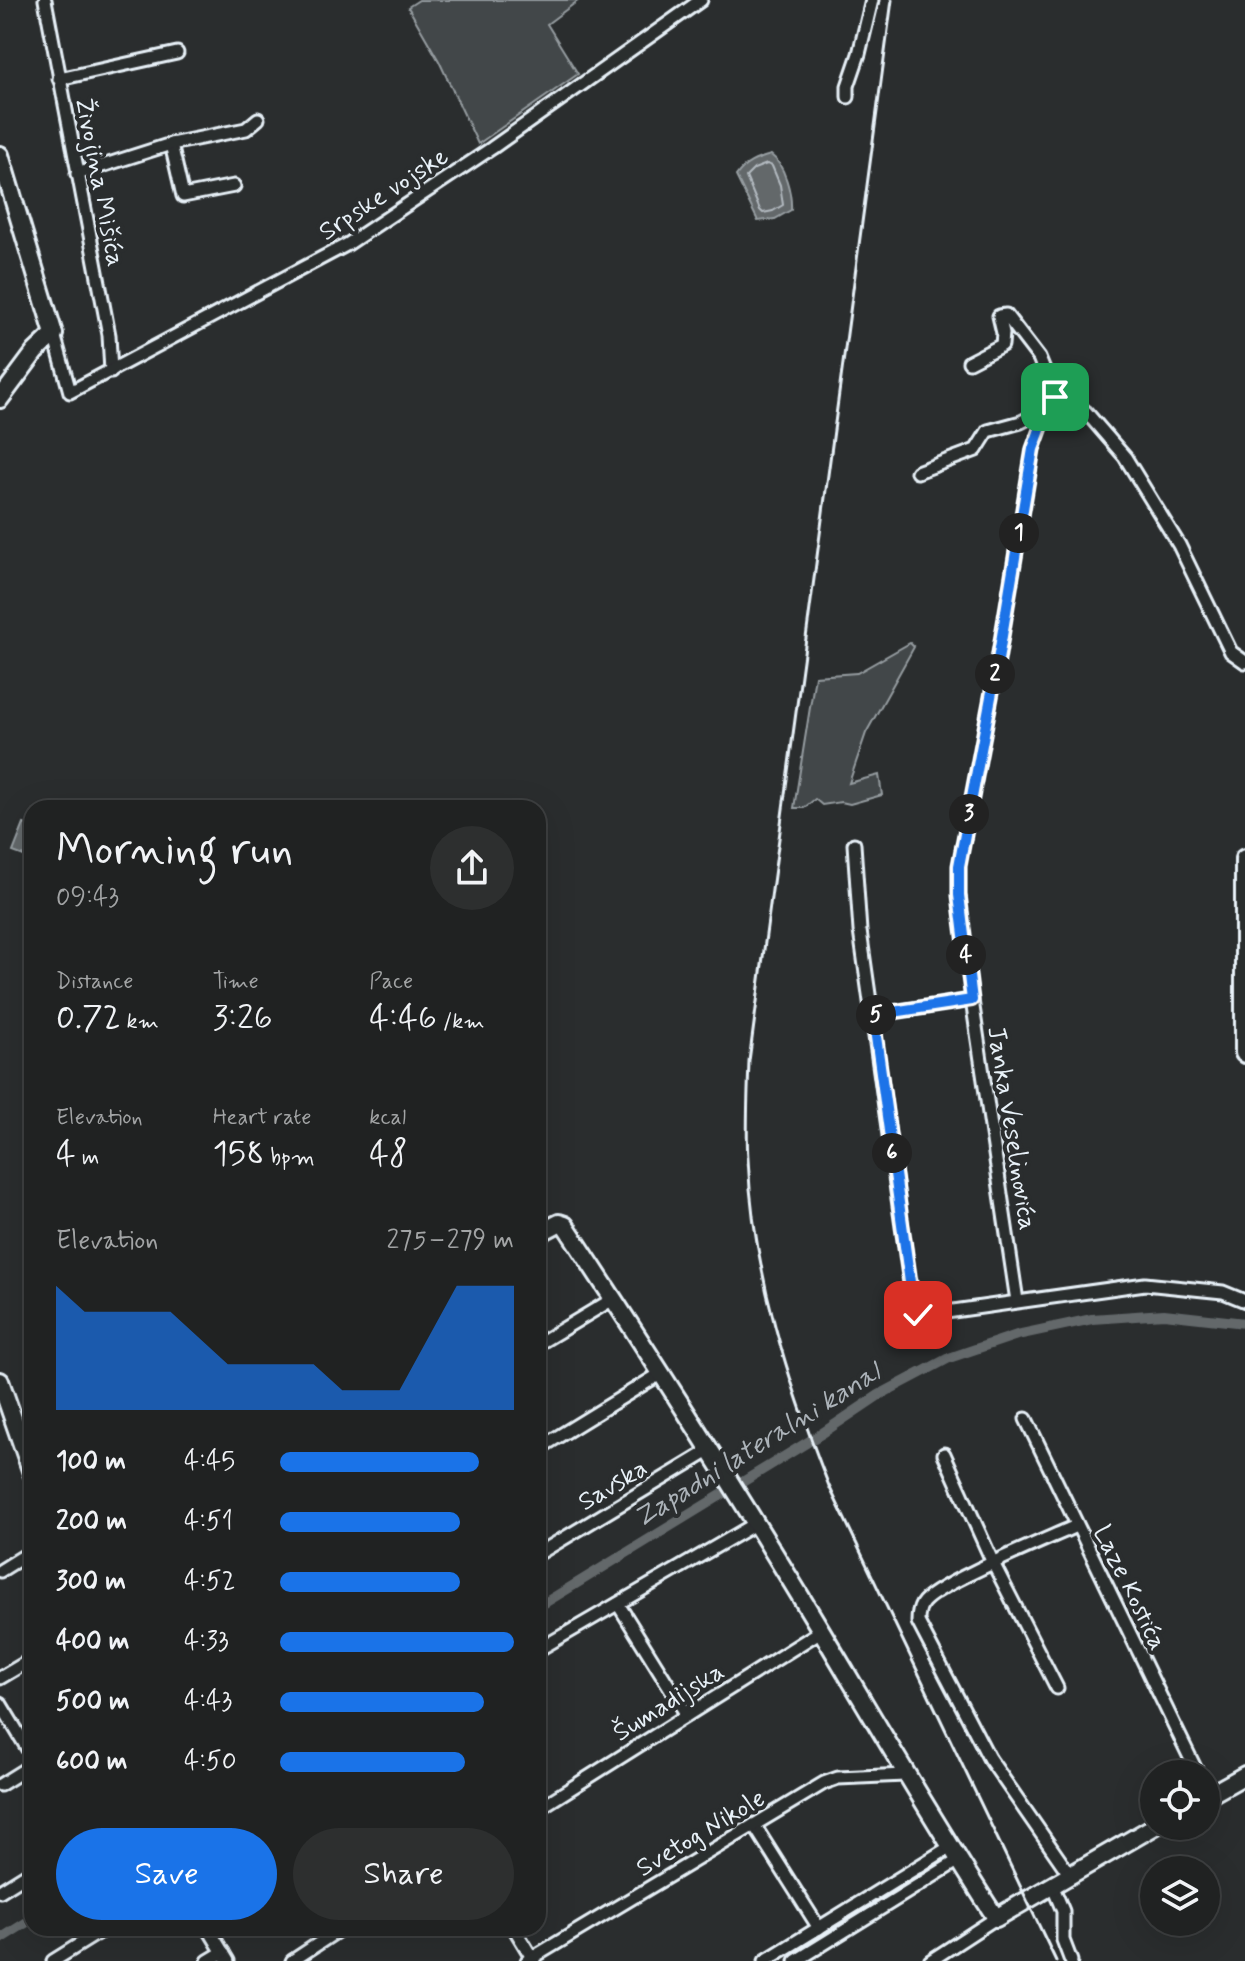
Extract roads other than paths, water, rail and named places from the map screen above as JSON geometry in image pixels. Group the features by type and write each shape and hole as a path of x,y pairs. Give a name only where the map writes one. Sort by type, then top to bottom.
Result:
{"main road":[{"path":"1245,859 1245,1053"}],"street":[{"name":"Živojina Mišića","path":"45,0 109,335 111,372"},
{"name":"Srpske vojske","path":"54,334 70,392 348,244 492,148 701,0"},
{"path":"848,97 848,86 872,0"},
{"path":"59,79 177,53"},
{"path":"77,174 171,144 246,129 258,119"},
{"path":"171,144 183,196 234,186"},
{"path":"0,155 54,334 35,352 0,399"},
{"path":"969,362 1002,345 999,316 1006,315 1039,358 1055,397 1073,402 1086,412 1125,457 1179,545 1231,652 1245,662"},
{"name":"Janka Veselinovića","path":"1017,1301 972,1000 959,895 959,866 998,660 1033,449 1055,397"},
{"path":"917,472 976,450 988,431 1021,422 1048,408"},
{"path":"854,844 860,931 914,1311 925,1315 1145,1284 1223,1292 1245,1301"},
{"path":"873,1015 972,1000"},
{"path":"546,1230 559,1223 565,1225 729,1482 905,1775 996,1918"},
{"path":"546,1339 613,1299"},
{"path":"546,1444 660,1374"},
{"path":"0,1381 7,1421 24,1456"},
{"name":"Laze Kostića","path":"1026,1419 1191,1760"},
{"name":"Savska","path":"546,1549 709,1451"},
{"path":"944,1454 993,1563 1057,1688"},
{"path":"546,1645 755,1524"},
{"path":"1070,1875 989,1758 918,1622 922,1604 931,1595 1076,1526"},
{"path":"0,1571 24,1556"},
{"path":"618,1604 687,1715"},
{"name":"Šumadijska","path":"546,1804 821,1631"},
{"path":"0,1678 24,1664"},
{"path":"0,1703 24,1743"},
{"path":"0,1785 24,1770"},
{"name":"Svetog Nikole","path":"531,1960 824,1783 838,1778 905,1775"},
{"path":"1220,1788 1245,1775"},
{"path":"754,1825 819,1928"},
{"path":"930,1961 996,1918 1140,1835"},
{"path":"765,1961 954,1854"},
{"path":"796,1961 954,1854"},
{"path":"0,1891 24,1876"},
{"path":"1052,1885 1063,1911 1063,1940 1071,1961"},
{"path":"53,1961 93,1936"},
{"path":"208,1961 226,1957 213,1936"},
{"path":"292,1961 330,1936"},
{"path":"518,1936 531,1960"}],"water":[{"path":"771,155 787,180 791,210 775,219 758,221 736,176 751,162"},
{"path":"24,824 24,856 13,852"}],"waterway":[{"name":"Zapadni lateralni kanal","path":"546,1602 821,1434 879,1395 949,1358 1017,1335 1092,1319 1164,1314 1245,1323"},
{"name":"Zapadni lateralni kanal","path":"0,1939 24,1924"}],"railway":[{"path":"892,0 749,1061 747,1135 751,1201 775,1326 829,1486 1056,1961"}]}
